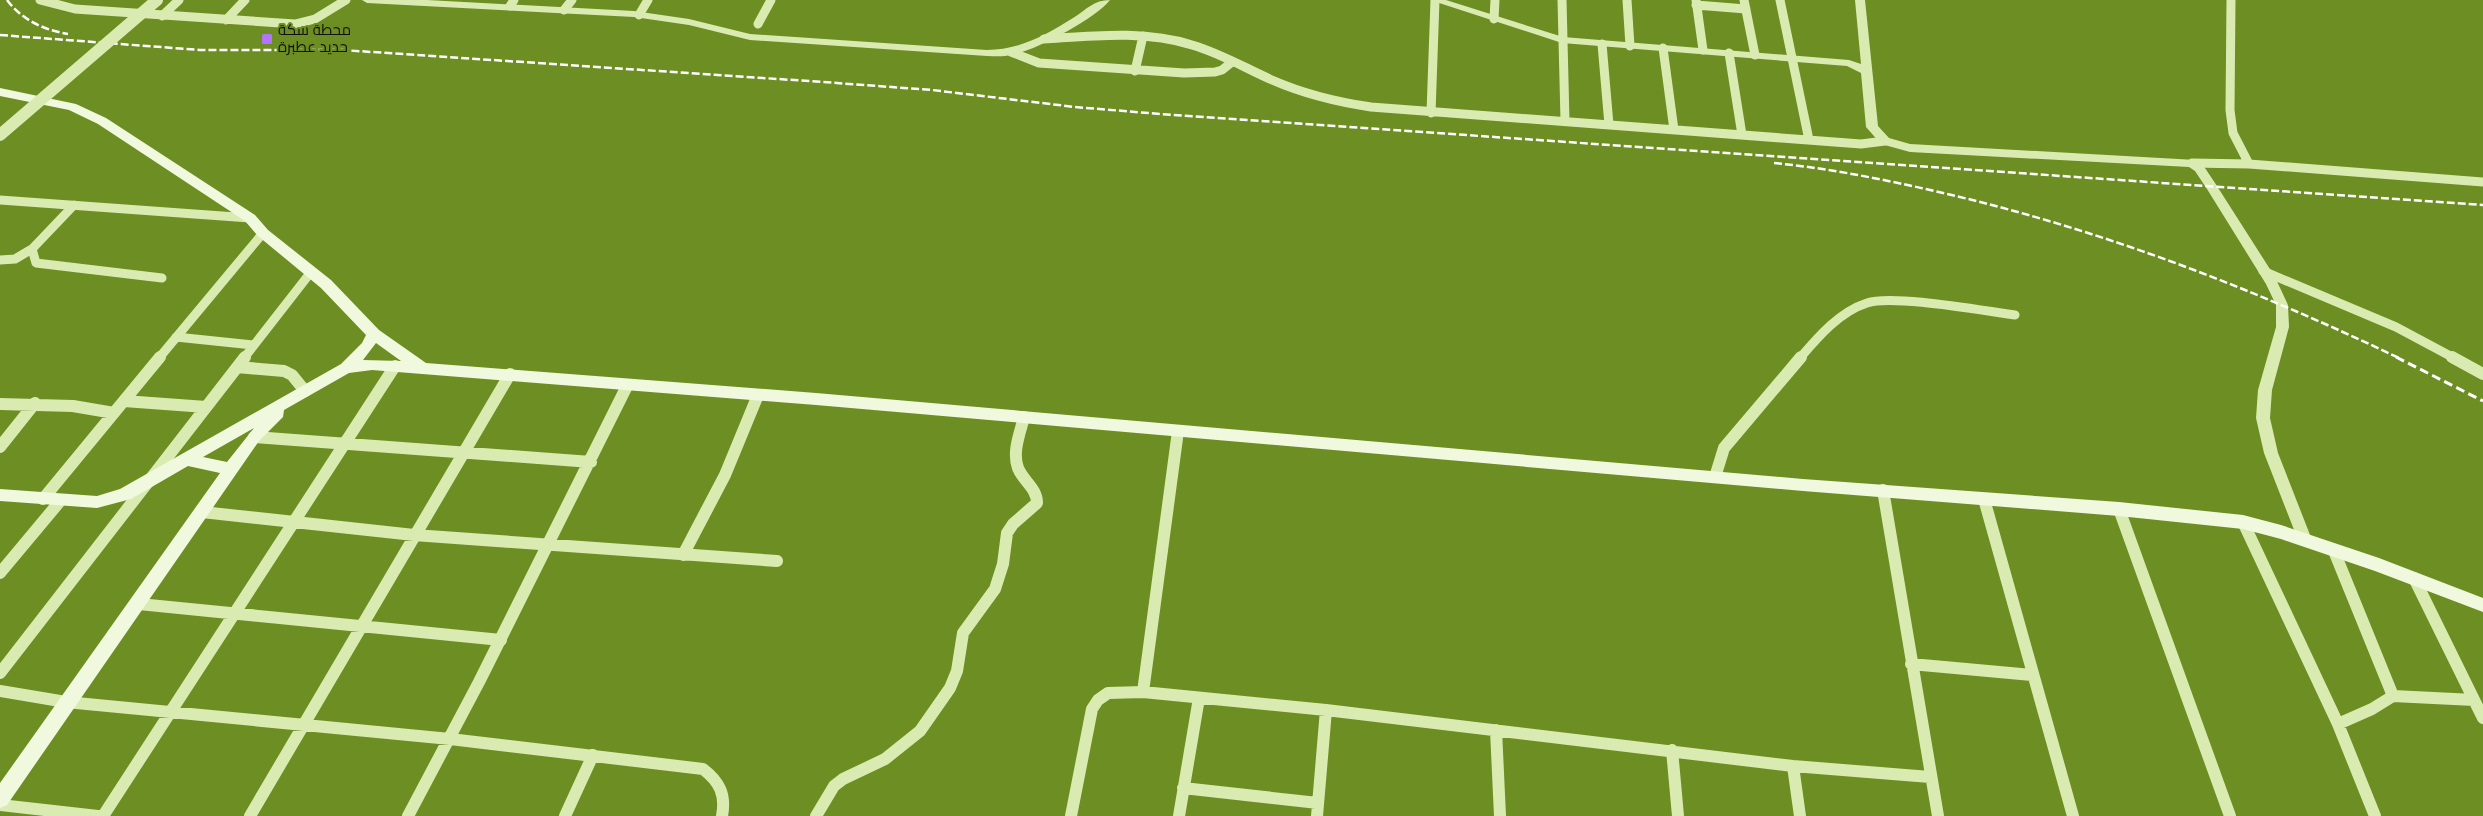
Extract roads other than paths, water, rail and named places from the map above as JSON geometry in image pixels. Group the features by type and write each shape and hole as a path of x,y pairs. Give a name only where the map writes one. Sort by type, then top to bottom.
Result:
{"main road":[{"path":"0,92 63,105 102,121 250,218 263,233 326,284 374,334 422,367"},
{"path":"0,495 97,502 125,494 346,368 367,347 374,334"},
{"path":"346,368 372,364 510,374 627,386 1024,417 2243,522 2305,540 2414,578 2483,605"},
{"path":"0,799 66,702 139,604 254,436 298,395"},
{"path":"186,459 231,469"}],"street":[{"path":"40,0 75,9 295,24 306,22 346,0"},
{"path":"0,136 157,0"},
{"path":"162,16 179,0"},
{"path":"226,20 245,0"},
{"path":"368,0 512,3 564,10 639,15 689,22 759,38 910,49 1011,52 1039,63 1135,71 1204,74 1222,70 1232,62"},
{"path":"564,10 572,0"},
{"path":"639,15 648,0"},
{"path":"758,24 771,0"},
{"path":"1011,52 1044,39 1105,0"},
{"path":"1431,113 1435,0 1562,40 1849,63 1867,72"},
{"path":"1494,19 1495,0"},
{"path":"1562,0 1565,122"},
{"path":"1627,0 1630,46"},
{"path":"1780,0 1809,140"},
{"path":"1860,0 1872,127 1885,141"},
{"path":"2231,0 2230,110 2233,133 2249,164"},
{"path":"1703,50 1696,2 1745,4 1755,55"},
{"path":"1044,39 1143,36 1177,40 1204,49 1286,86 1319,98 1371,108 1861,144 1885,141 1910,148 2192,163 2249,164 2483,182"},
{"path":"1135,71 1143,36"},
{"path":"1602,44 1609,125"},
{"path":"1663,48 1674,130"},
{"path":"1729,53 1742,135"},
{"path":"1849,63 1865,58"},
{"path":"2192,163 2202,173 2263,271 2282,306 2283,317 2278,351 2270,368 2263,402 2264,423 2274,459 2305,540"},
{"path":"0,200 250,218"},
{"path":"4,260 32,250 74,206"},
{"path":"43,499 263,233"},
{"path":"32,250 36,263"},
{"path":"4,260 162,278"},
{"path":"2263,271 2396,328 2483,374"},
{"path":"0,673 253,345 312,272"},
{"path":"1715,477 1724,448 1822,332 1852,310 1868,302 1900,301 2015,315"},
{"path":"176,337 253,345"},
{"path":"103,816 168,713 347,443 395,366"},
{"path":"237,367 284,371 292,374 298,395"},
{"path":"250,816 510,374"},
{"path":"408,816 501,640 591,462 627,386"},
{"path":"683,554 725,475 758,395"},
{"path":"124,401 206,407"},
{"path":"0,404 35,403 73,406 114,413"},
{"path":"0,447 35,403"},
{"path":"816,816 834,786 843,779 885,760 920,731 950,688 957,671 963,633 995,589 1003,564 1007,533 1013,524 1037,503 1037,497 1017,468 1017,452 1024,417"},
{"path":"1143,692 1178,431"},
{"path":"254,436 591,462"},
{"path":"1882,490 1938,816"},
{"path":"1984,499 2073,816"},
{"path":"0,572 61,500"},
{"path":"2119,510 2230,816"},
{"path":"202,512 414,536 777,561"},
{"path":"2243,522 2307,662 2338,724 2375,816"},
{"path":"2334,551 2392,696"},
{"path":"2414,578 2483,718"},
{"path":"139,604 501,640"},
{"path":"1911,664 2032,675"},
{"path":"0,691 66,702 450,739 703,769 720,783 724,792 722,816"},
{"path":"1071,816 1088,726 1095,705 1108,693 1143,692 1326,710 1793,766 1930,777"},
{"path":"2338,724 2372,709 2392,696 2474,700"},
{"path":"1179,816 1199,698"},
{"path":"1184,788 1318,809 1326,710"},
{"path":"1496,730 1500,816"},
{"path":"1672,750 1678,816"},
{"path":"565,816 593,755"},
{"path":"1793,766 1800,816"},
{"path":"0,806 98,816"}],"railway":[{"path":"7,0 19,13 34,23 50,30 68,34"},
{"path":"0,35 200,50 342,50 823,82 932,90 1075,107 1160,114 2483,205"},
{"path":"1774,163 1843,172 1911,186 1956,196 2070,227 2182,265 2291,309 2399,358"},
{"path":"2396,357 2483,401"}],"place":[{"name":"محطة سكة حديد عطبرة","path":"267,39"}]}
